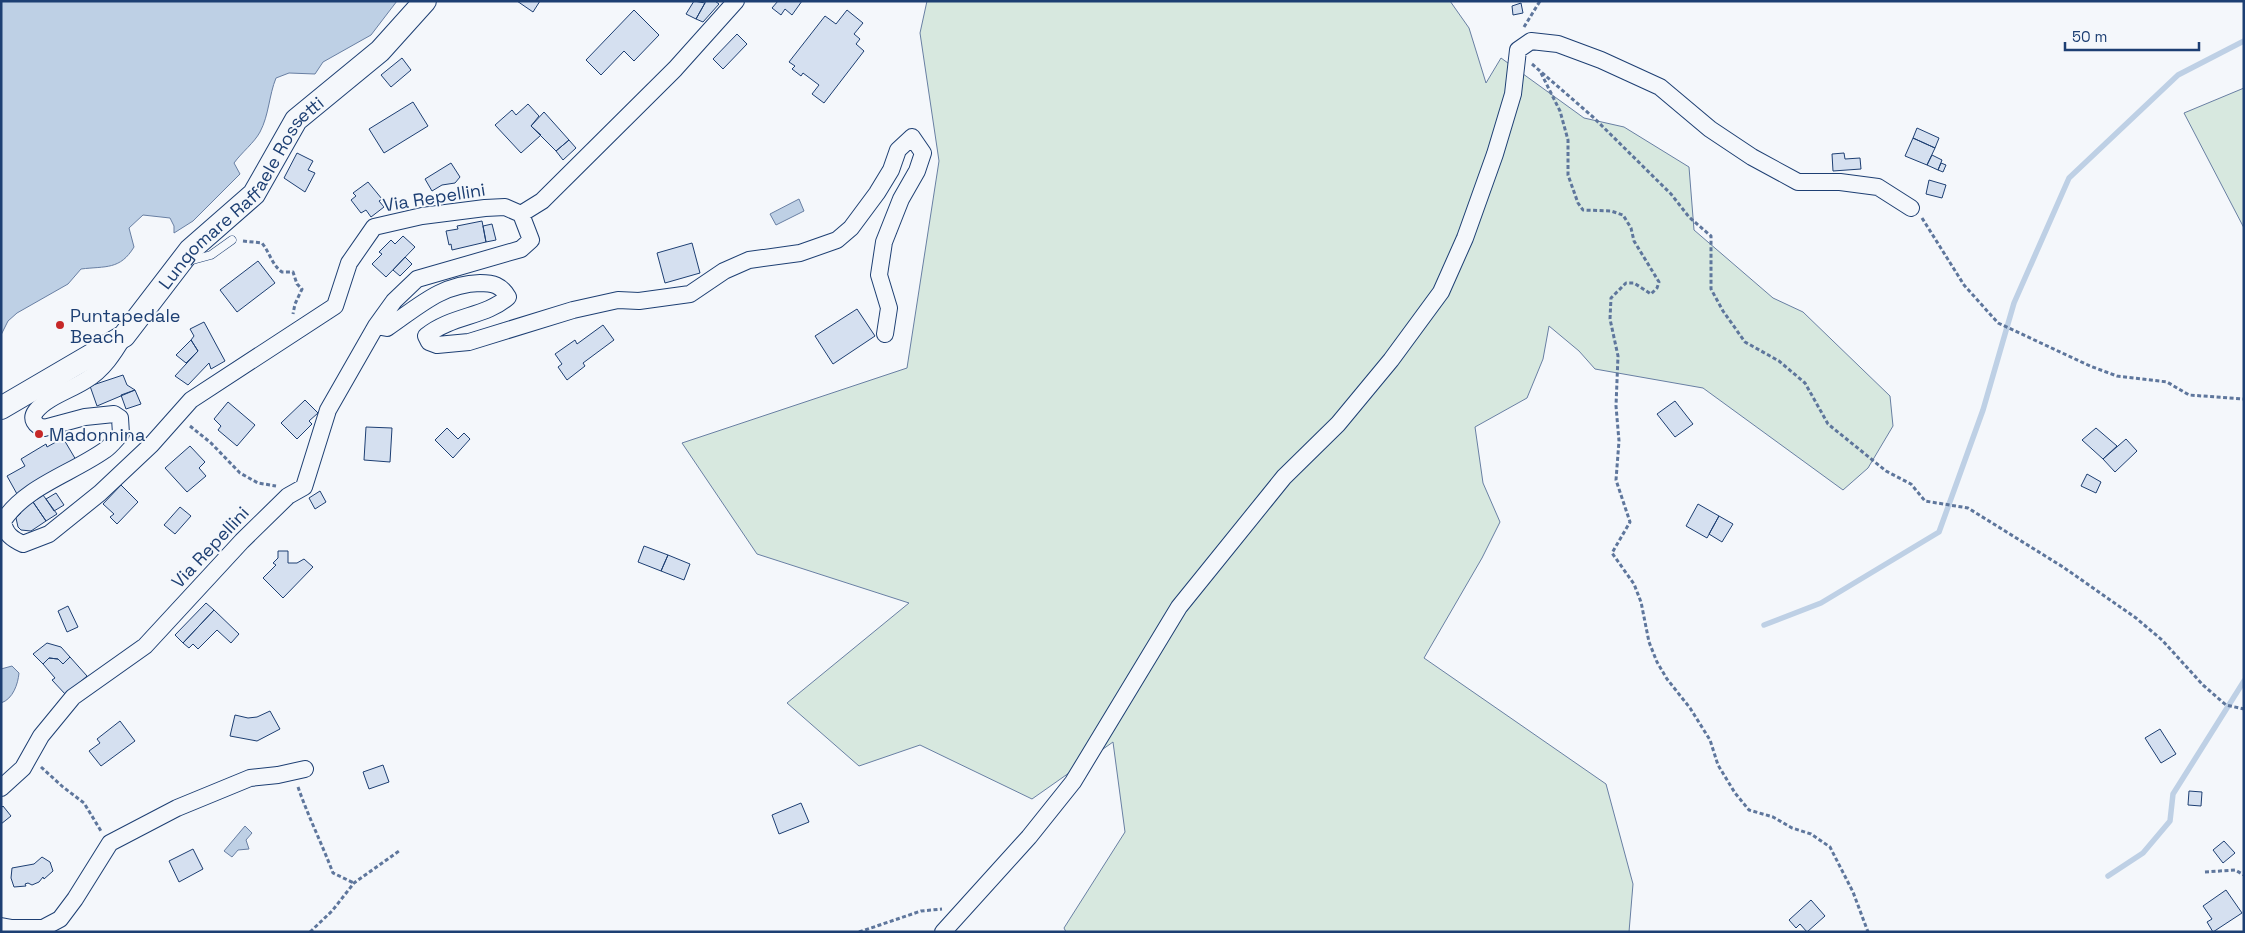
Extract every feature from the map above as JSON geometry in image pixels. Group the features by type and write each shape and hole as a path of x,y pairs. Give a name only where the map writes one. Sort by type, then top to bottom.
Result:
{"main road":[{"name":"Lungomare Raffaele Rossetti","path":"1,408 124,336 190,250 254,194 296,120 380,52 425,1"}],"street":[{"path":"521,214 542,201 675,69 736,1"},
{"path":"943,932 1029,837 1073,782 1179,607 1284,476 1338,424 1392,360 1441,292 1465,238 1495,154 1513,94 1518,50 1531,41 1558,44 1601,60 1660,87 1710,128 1752,157 1798,182 1840,182 1878,186 1910,208"},
{"path":"376,326 387,328 414,308 451,287 460,285 494,283 504,290 508,297 500,305 464,316 434,329 426,336 429,342 437,345 468,342 573,310 618,300 639,301 690,294 724,272 749,260 807,251 837,240 852,228 891,170 898,150 912,137 923,153 917,170 901,199 884,242 879,274 889,308 884,334"},
{"name":"Via Repellini","path":"1,788 23,768 41,736 73,697 146,646 242,540 288,496 304,487 328,410 376,326 394,301 417,279 521,249 531,240 521,214 505,207 422,216 374,227 349,263 335,306 191,400 151,445 100,493 50,534 23,544 11,539 3,521 10,511 51,480 105,450 121,434 120,418 114,414 86,417 44,428 38,427 34,423 34,418 35,413 43,404 88,379 113,356 124,336"},
{"path":"1,926 43,928 60,919 75,899 110,843 177,808 250,778 299,770"}],"lane":[{"path":"182,262 201,259 211,255 232,240"}],"path":[{"path":"1868,932 1853,892 1830,847 1811,834 1750,810 1736,793 1718,765 1710,740 1657,662 1649,642 1641,602 1634,584 1612,553 1630,522 1616,480 1619,441 1616,406 1618,356 1610,319 1611,298 1626,283 1634,283 1651,294 1657,288 1659,282 1634,241 1631,228 1622,216 1611,212 1583,210 1578,203 1568,175 1568,140 1560,111 1539,70 1593,117 1671,194 1689,217 1711,236 1711,289 1723,311 1745,342 1779,361 1805,383 1828,424 1886,471 1911,484 1925,501 1968,508 2063,567 2136,618 2162,640 2203,685 2226,704 2244,708"},
{"path":"1910,208 1920,215 1964,285 1998,323 2090,366 2118,376 2167,382 2189,395 2244,399"},
{"path":"232,240 262,243 272,256 275,266 282,272 293,272 297,284 302,289 292,312 294,332"},
{"path":"177,416 211,442 240,473 258,483 272,484 282,488 288,496"},
{"path":"29,758 84,803 110,843"},
{"path":"299,770 308,815 333,873 354,883"},
{"path":"310,932 332,911 354,883 399,850"},
{"path":"2205,872 2235,870 2244,875"},
{"path":"859,932 921,911 966,907"}],"shaded area":[{"path":"927,1 1450,1 1469,28 1486,83 1501,58 1584,118 1624,127 1689,167 1694,230 1773,298 1803,312 1890,396 1893,426 1868,468 1843,490 1703,388 1595,369 1579,351 1549,326 1543,359 1527,398 1475,427 1483,483 1500,522 1482,558 1424,658 1606,784 1633,884 1629,932 1066,932 1064,928 1125,832 1113,742 1032,799 920,745 859,766 787,703 909,603 757,554 682,443 907,368 939,161 920,33"},
{"path":"2244,88 2244,228 2184,113"}],"water":[{"path":"1,1 397,1 371,35 323,62 315,74 289,73 276,78 260,132 234,163 240,174 193,221 174,233 174,226 170,218 143,215 129,228 134,247 123,260 112,266 81,269 68,284 17,313 8,321 1,335"},
{"path":"799,199 804,211 776,225 770,214"},
{"path":"12,666 19,673 17,682 12,695 1,703 1,669"},
{"path":"245,826 252,833 246,840 249,849 238,850 232,857 224,851"}],"building":[{"path":"517,1 540,1 533,12"},
{"path":"694,1 705,3 696,19 686,14"},
{"path":"706,1 715,1 719,4 703,22 696,19"},
{"path":"778,1 802,1 792,15 785,9 781,15 772,8"},
{"path":"1521,3 1523,13 1513,15 1512,6"},
{"path":"634,10 659,35 634,61 624,51 601,75 586,60"},
{"path":"847,10 863,23 854,34 860,39 856,44 864,51 824,103 812,94 819,85 803,73 801,76 792,69 795,66 789,62 825,16 836,24"},
{"path":"737,34 747,44 723,69 713,59"},
{"path":"402,58 411,70 391,87 381,75"},
{"path":"413,102 428,126 384,153 369,129"},
{"path":"528,104 539,116 531,126 541,135 521,153 495,125 512,110 516,115"},
{"path":"544,112 569,140 556,151 531,126"},
{"path":"1917,128 1939,138 1935,148 1913,138"},
{"path":"1913,138 1935,148 1927,165 1905,156"},
{"path":"569,140 576,148 563,160 556,151"},
{"path":"297,153 313,161 308,170 315,173 305,192 284,178"},
{"path":"1844,153 1845,159 1860,158 1861,169 1833,171 1832,154"},
{"path":"1932,155 1942,160 1938,170 1927,165"},
{"path":"451,163 460,177 455,183 442,185 432,191 425,179"},
{"path":"1941,163 1946,165 1943,172 1938,170"},
{"path":"1929,180 1946,185 1942,198 1926,194"},
{"path":"368,182 382,199 379,201 384,207 371,217 366,210 361,213 351,200 356,196 353,193"},
{"path":"482,221 486,242 452,250 446,231 458,229 457,226"},
{"path":"492,224 496,240 486,242 483,226"},
{"path":"403,236 415,247 386,277 372,264 382,254 379,252 391,240 395,244"},
{"path":"692,243 700,273 665,283 657,253"},
{"path":"405,257 412,264 400,276 393,270"},
{"path":"258,261 275,283 237,312 220,290"},
{"path":"857,309 875,336 833,364 815,336"},
{"path":"204,322 225,361 211,369 209,363 188,385 175,376 198,351 191,340 194,336 190,329"},
{"path":"603,325 614,340 583,363 585,366 567,380 558,367 562,364 555,354 575,340 577,344"},
{"path":"191,340 198,351 186,363 176,355"},
{"path":"123,375 127,385 135,390 97,406 90,386"},
{"path":"135,390 141,404 126,409 121,395"},
{"path":"305,400 318,413 309,421 312,424 297,439 281,423"},
{"path":"1675,401 1693,424 1675,437 1657,414"},
{"path":"228,402 255,425 237,446 218,430 221,426 214,419"},
{"path":"366,427 392,428 390,462 364,460"},
{"path":"447,428 458,439 464,433 470,439 453,458 435,440"},
{"path":"2096,428 2117,446 2103,459 2082,440"},
{"path":"63,438 76,460 17,494 7,476 25,466 21,459 46,444 47,447"},
{"path":"2126,439 2137,451 2115,472 2103,459"},
{"path":"190,446 205,462 199,468 206,476 187,492 165,468"},
{"path":"2087,474 2101,482 2096,493 2081,486"},
{"path":"121,485 138,502 117,524 110,517 114,514 103,504"},
{"path":"320,491 326,502 315,509 309,498"},
{"path":"56,493 64,505 54,511 46,499"},
{"path":"43,495 57,514 46,521 33,502"},
{"path":"33,502 46,521 31,531 21,530 18,527 16,518 21,513 19,511"},
{"path":"1698,504 1719,516 1707,538 1686,526"},
{"path":"180,507 191,516 175,534 164,525"},
{"path":"1719,516 1733,524 1722,542 1709,534"},
{"path":"644,546 668,555 661,571 638,562"},
{"path":"278,551 288,551 288,563 297,563 304,559 313,567 283,598 263,578 276,565 273,563 278,558"},
{"path":"668,555 690,564 684,580 661,571"},
{"path":"206,603 214,610 183,643 175,635"},
{"path":"68,606 78,627 67,632 58,611"},
{"path":"214,610 239,634 231,643 217,630 198,649 193,644 189,648 183,643"},
{"path":"47,643 61,647 70,657 63,664 58,659 49,658 43,664 33,654"},
{"path":"70,657 87,676 66,695 52,680 55,678 43,664 49,658 58,659 63,664"},
{"path":"270,711 280,729 257,741 230,736 235,715 248,718 257,717"},
{"path":"120,721 135,741 101,766 89,751 100,743 97,739"},
{"path":"2160,729 2176,754 2161,763 2145,738"},
{"path":"383,765 389,782 369,789 363,772"},
{"path":"2189,791 2202,792 2201,806 2188,805"},
{"path":"801,803 809,822 779,834 772,815"},
{"path":"3,806 11,816 1,824 1,808"},
{"path":"2224,841 2235,853 2223,863 2213,850"},
{"path":"193,849 203,869 179,882 169,861"},
{"path":"42,857 50,862 53,871 44,879 43,877 39,882 32,885 28,883 25,884 26,886 14,887 11,878 12,868 34,864"},
{"path":"2226,890 2242,913 2213,932 2207,922 2212,919 2203,906"},
{"path":"1811,900 1825,916 1807,932 1800,924 1796,928 1789,920"}],"waterway":[{"path":"1764,625 1821,603 1939,532 1983,410 2014,303 2069,178 2178,75 2244,41"},
{"path":"2108,876 2143,853 2170,821 2173,794 2244,681"}],"place":[{"name":"Puntapedale Beach","path":"60,325"},
{"name":"Madonnina","path":"39,434"}]}
